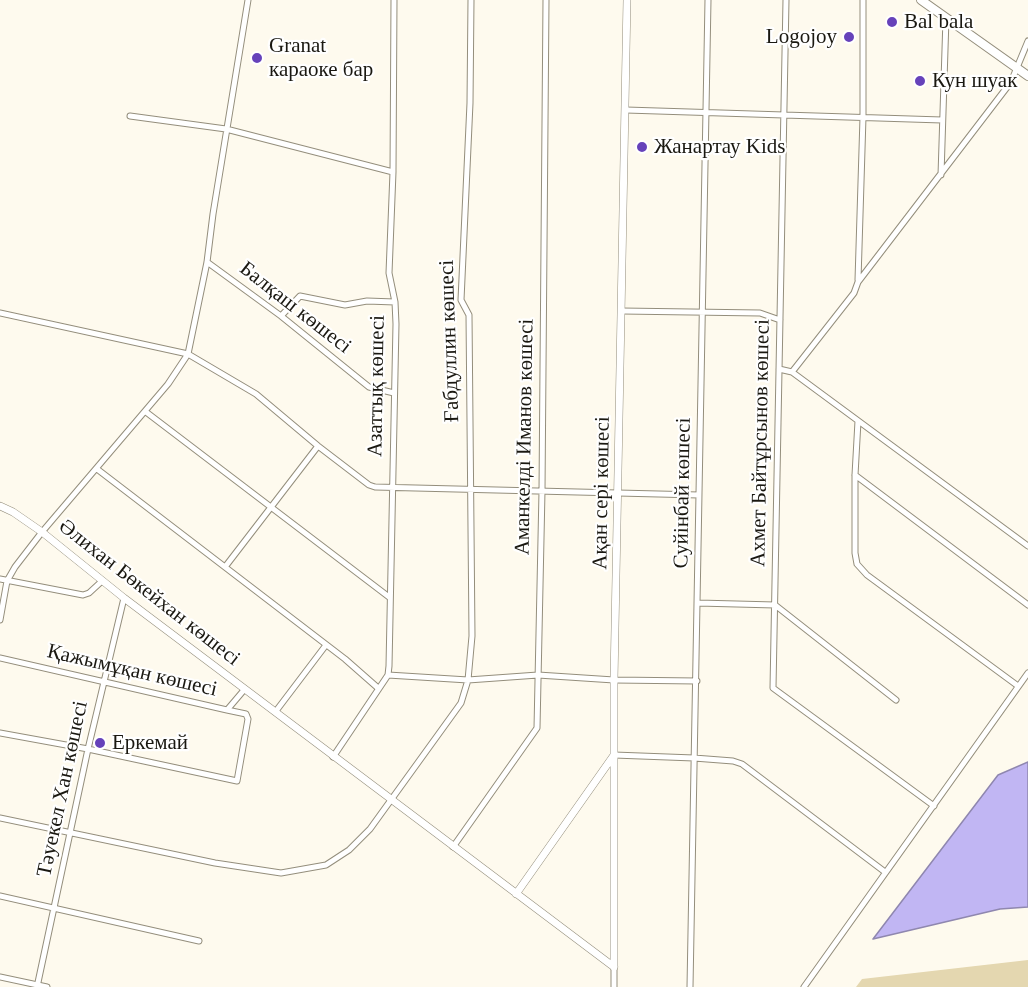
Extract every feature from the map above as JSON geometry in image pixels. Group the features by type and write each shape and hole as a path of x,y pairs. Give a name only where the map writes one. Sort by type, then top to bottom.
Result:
{"main road":[{"path":"921,0 935,4 946,18 1028,76"}],"street":[{"path":"188,354 207,262 248,0"},
{"name":"Азаттық көшесі","path":"388,675 395,302 389,273 393,172 394,0"},
{"name":"Ғабдуллин көшесі","path":"0,818 214,863 281,873 326,865 349,850 363,836 461,703 468,680 472,636 469,315 461,300 470,103 471,0"},
{"name":"Аманкелді Иманов көшесі","path":"453,847 537,728 542,491 546,0"},
{"name":"Ақан сері көшесі","path":"614,987 614,680 627,0"},
{"name":"Суйінбай көшесі","path":"690,987 708,0"},
{"name":"Ахмет Байтұрсынов көшесі","path":"786,0 773,688 934,806"},
{"path":"858,282 863,117 863,0"},
{"path":"941,175 946,18"},
{"path":"792,372 854,293 858,282 1011,82 1028,40"},
{"path":"626,110 942,120"},
{"path":"130,116 226,129 393,172"},
{"name":"Балқаш көшесі","path":"207,262 281,316 369,387 394,393"},
{"path":"281,316 300,296 345,305 367,301 395,302"},
{"path":"622,311 760,313 780,320"},
{"path":"0,313 188,354 256,394 369,485 392,488 699,495"},
{"name":"Әлихан Бөкейхан көшесі","path":"188,354 146,412 42,532 244,690"},
{"path":"779,369 792,372 1028,546"},
{"path":"146,412 389,597"},
{"path":"858,421 855,475 857,564 867,575 1018,686"},
{"path":"225,567 318,446"},
{"path":"96,469 326,645 378,688"},
{"path":"855,475 1028,605"},
{"path":"0,506 42,532 7,580 0,620"},
{"path":"0,579 83,595 89,593 102,581"},
{"name":"Тәуекел Хан көшесі","path":"38,986 87,748 124,598"},
{"path":"698,603 775,605 896,700"},
{"path":"276,711 326,645"},
{"name":"Қажымұқан көшесі","path":"0,658 227,710 244,690 276,711 333,757 615,967"},
{"path":"804,987 1028,673"},
{"path":"333,757 388,675 468,680 538,675 614,680 697,681"},
{"path":"0,733 87,748 237,781 248,719 246,714 227,710"},
{"path":"516,894 614,755 694,758 733,761 742,764 885,872"},
{"path":"0,896 54,906 199,941"},
{"path":"0,977 47,987"}],"shaded area":[{"path":"1028,762 1028,907 1000,909 873,939 998,775"},
{"path":"1028,960 1028,987 856,987 862,979"}],"place":[{"name":"Bal bala","path":"892,22"},
{"name":"Logojoy","path":"849,37"},
{"name":"Granat караоке бар","path":"257,58"},
{"name":"Кун шуак","path":"920,81"},
{"name":"Жанартау Kids","path":"642,147"},
{"name":"Еркемай","path":"100,743"}]}
